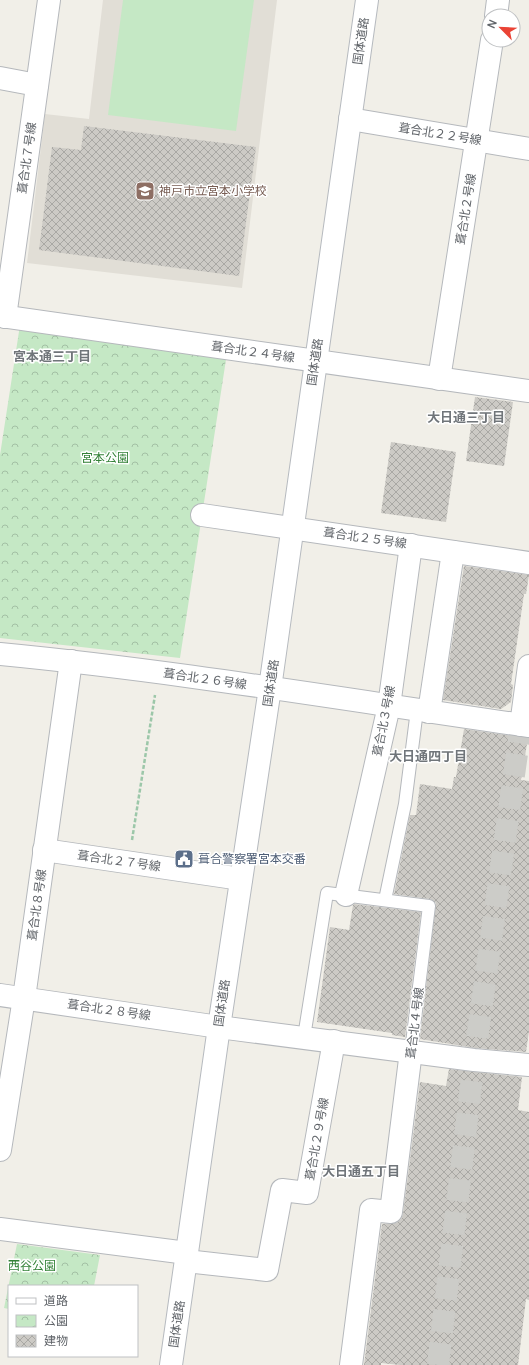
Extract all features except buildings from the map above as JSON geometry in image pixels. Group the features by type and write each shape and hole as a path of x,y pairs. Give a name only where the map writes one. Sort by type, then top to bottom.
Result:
{"street":[{"name":"葺合北７号線","path":"2,317 49,0"},
{"name":"国体道路","path":"171,1365 219,1027 270,688 367,0"},
{"name":"葺合北２号線","path":"439,379 491,48"},
{"path":"0,78 37,85"},
{"name":"葺合北２２号線","path":"350,119 529,149"},
{"name":"葺合北２４号線","path":"2,317 529,391"},
{"name":"葺合北２５号線","path":"202,515 529,563"},
{"name":"葺合北３号線","path":"346,895 389,706 411,545"},
{"path":"423,711 453,552"},
{"name":"葺合北２６号線","path":"0,654 71,661 270,688 525,726"},
{"name":"葺合北８号線","path":"0,1150 24,998 71,661"},
{"path":"525,726 529,666"},
{"name":"葺合北２７号線","path":"44,850 241,879"},
{"name":"葺合北２８号線","path":"0,995 219,1027 529,1065"},
{"name":"葺合北２９号線","path":"0,1229 267,1270 282,1190 307,1193 334,1042"},
{"name":"葺合北４号線","path":"351,1365 371,1210 391,1212 411,1051"}],"lane":[{"path":"385,900 423,711"},
{"name":"葺合北４号線","path":"304,1038 327,893 346,895 430,906 411,1051"}],"path":[{"path":"128,862 158,673"}],"shaded area":[{"name":"神戸市立宮本小学校","path":"103,0 277,0 242,288 27,263 45,114 89,119"}],"green space":[{"path":"123,0 254,0 236,131 108,115"},
{"name":"宮本公園","path":"20,325 227,353 180,658 0,638 0,455"},
{"name":"西谷公園","path":"17,1244 100,1255 94,1285 9,1285"},
{"name":"西谷公園","path":"8,1288 8,1309 4,1308"}],"tunnel":[{"path":"438,1365 474,1060 521,725"}],"place":[{"name":"神戸市立宮本小学校","path":"145,191"},
{"name":"葺合警察署宮本交番","path":"184,859"}],"district":[{"name":"宮本通三丁目","path":"52,356"},
{"name":"大日通三丁目","path":"466,417"},
{"name":"大日通四丁目","path":"428,756"},
{"name":"大日通五丁目","path":"361,1171"}]}
